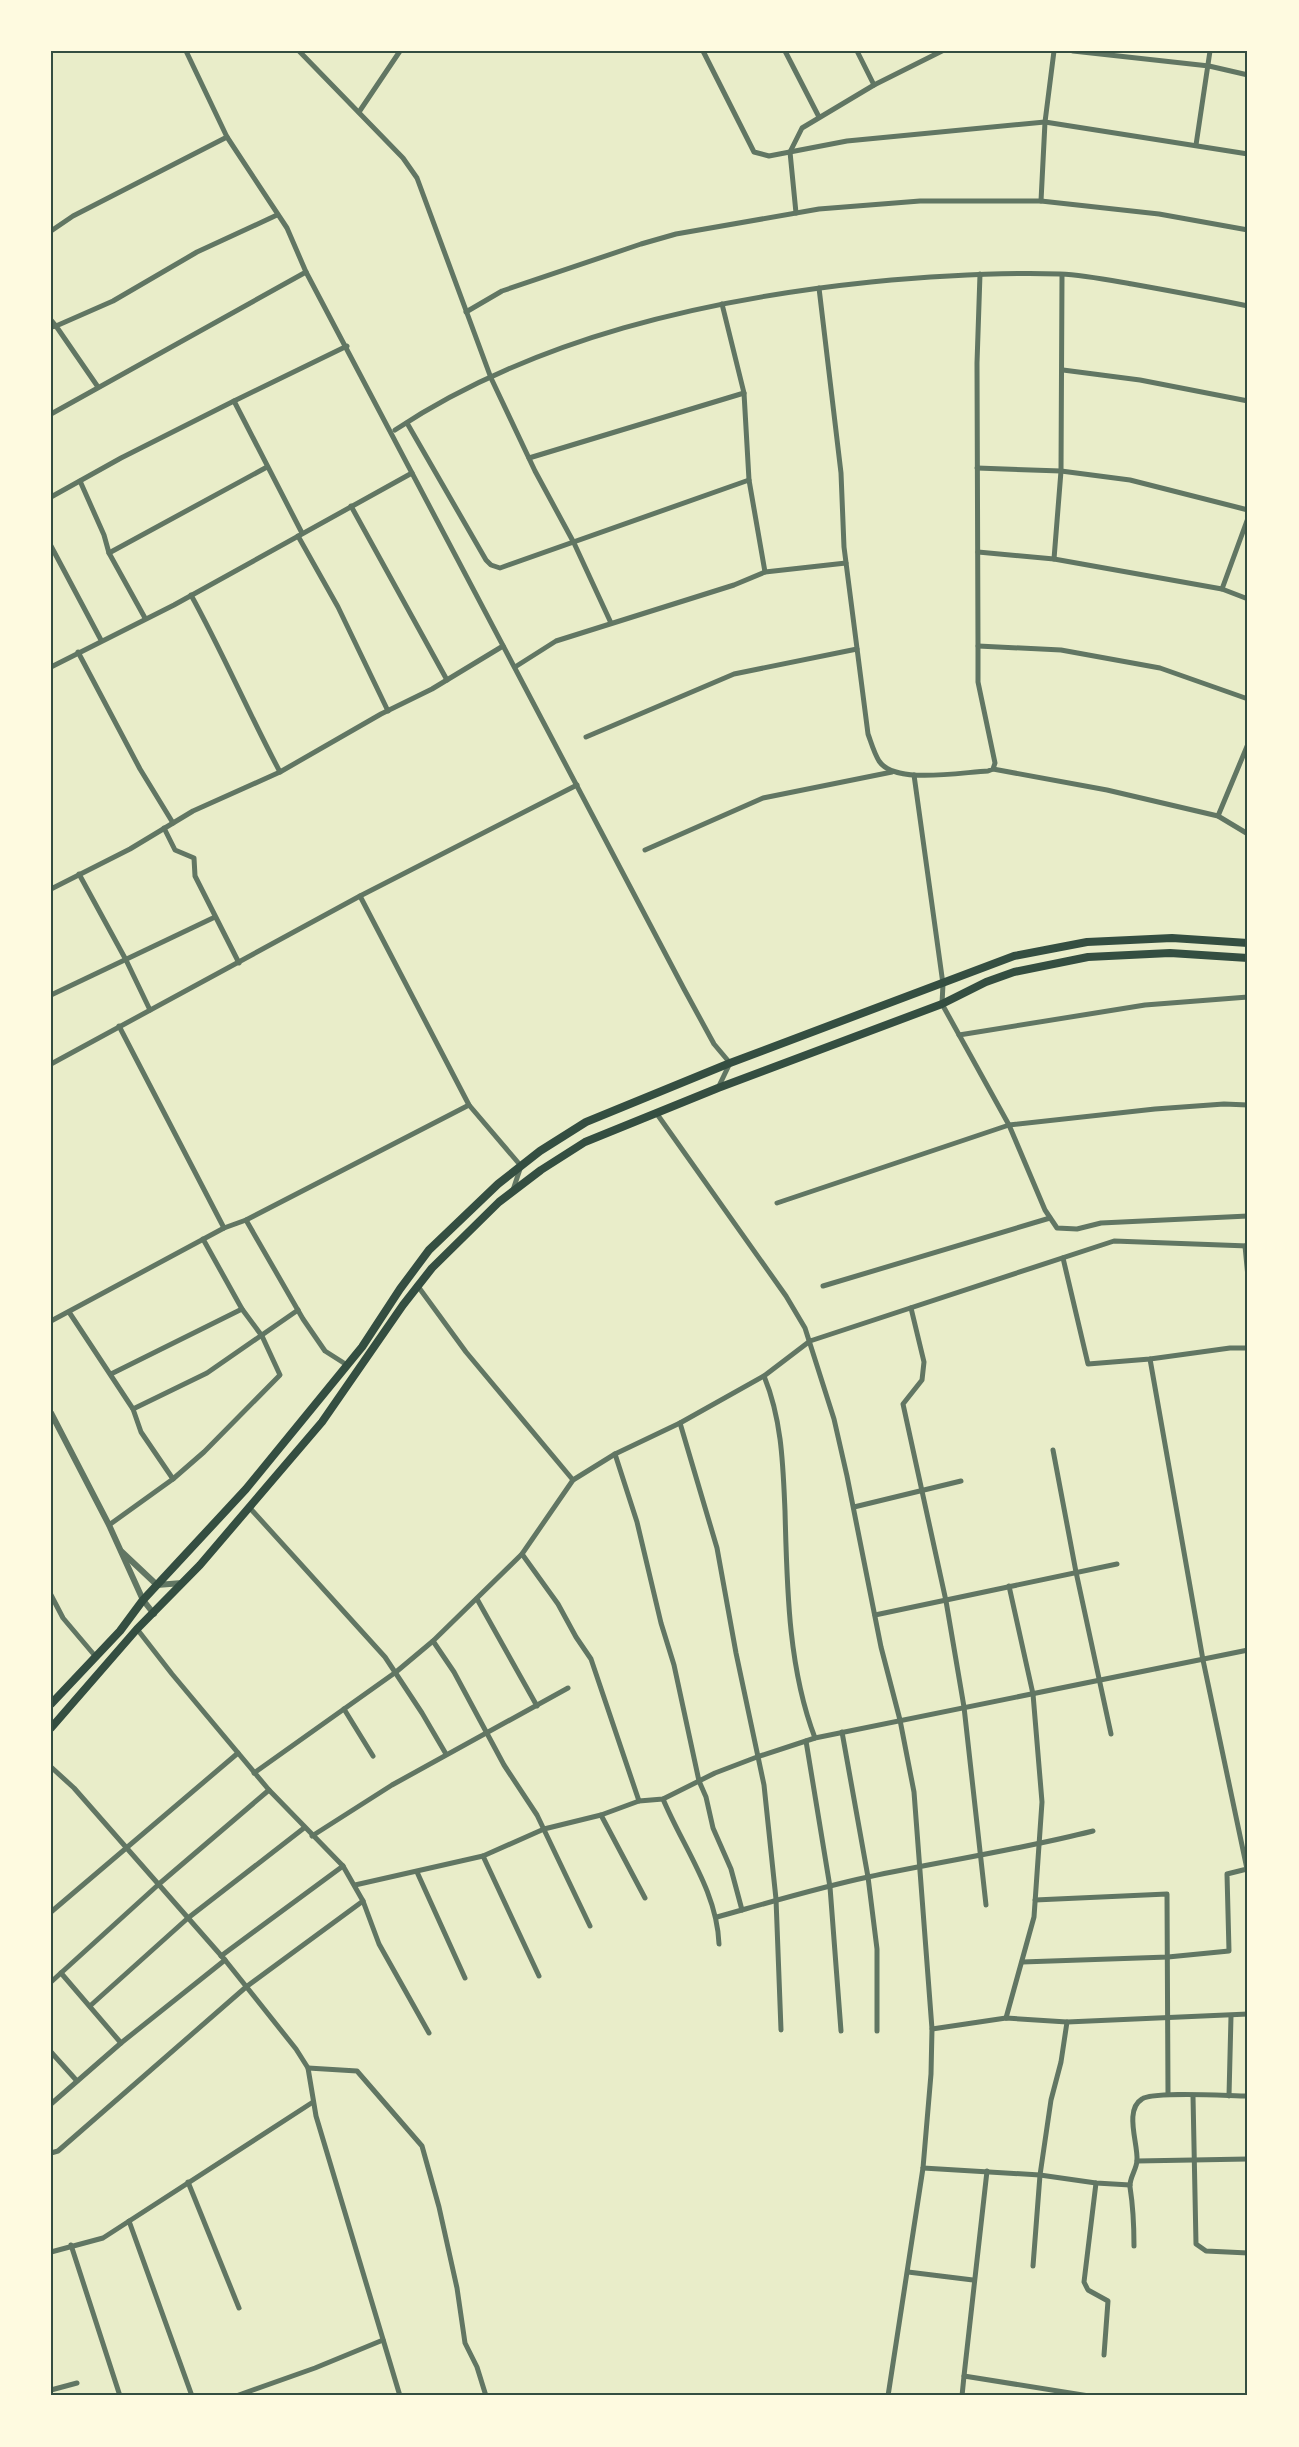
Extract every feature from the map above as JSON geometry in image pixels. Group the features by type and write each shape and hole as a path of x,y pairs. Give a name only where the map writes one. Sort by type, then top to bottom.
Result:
{"highway":[{"path":"51,1704 120,1631 143,1600 246,1490 347,1365 429,1250 520,1166 586,1122 730,1063 1006,959 1051,947 1078,943 1172,938 1248,943"},
{"path":"51,1728 138,1629 183,1583 322,1422 417,1285 463,1237 511,1193 541,1170 585,1142 718,1088 942,1004 976,986 1014,972 1088,957 1170,953 1248,958"}],"street":[{"path":"186,51 227,137 287,228 306,272 684,989 714,1044 730,1063 718,1088"},
{"path":"299,51 403,158 417,178 491,378 529,458 574,543 611,623"},
{"path":"359,112 400,51"},
{"path":"704,51 754,153 769,156 847,141 1045,122 1248,154"},
{"path":"785,51 819,117"},
{"path":"857,51 874,85"},
{"path":"1041,201 1045,122 1054,51"},
{"path":"1073,51 1209,66 1248,75"},
{"path":"1196,145 1210,51"},
{"path":"796,213 790,152 802,128 874,85 937,52"},
{"path":"51,231 72,216 227,137"},
{"path":"466,312 502,291 641,244 676,234 796,213 920,201 1041,201 1159,214 1248,230"},
{"path":"53,326 113,301 196,252 277,215"},
{"path":"51,414 306,272"},
{"path":"395,430 472,386 563,348 643,323 722,304 819,288 956,274 1062,274 1248,306"},
{"path":"980,274 977,363 978,682 994,756 993,770"},
{"path":"1054,559 1061,471 1062,274"},
{"path":"819,288 841,473 846,563 868,734 879,761 892,772"},
{"path":"722,304 744,393 749,480 765,572"},
{"path":"51,320 53,326 98,387"},
{"path":"51,497 121,458 346,346"},
{"path":"1063,370 1140,380 1248,401"},
{"path":"529,458 744,393"},
{"path":"234,401 388,711"},
{"path":"406,423 478,548 491,565 500,568 749,480"},
{"path":"109,553 267,467"},
{"path":"977,468 1061,471 1130,480 1248,510"},
{"path":"51,667 191,595 411,473"},
{"path":"80,481 104,535 109,553 145,618"},
{"path":"351,506 447,680"},
{"path":"1222,589 1248,518"},
{"path":"51,546 101,640"},
{"path":"978,552 1054,559 1222,589 1248,599"},
{"path":"515,667 556,641 734,585 765,572 846,563"},
{"path":"191,595 280,772"},
{"path":"51,889 130,849 193,811 280,772 447,680 503,646"},
{"path":"978,646 1061,650 1160,668 1248,699"},
{"path":"586,737 735,674 857,650"},
{"path":"78,652 140,769 172,823"},
{"path":"1218,816 1248,744"},
{"path":"645,850 763,798 892,772 914,775 993,770 1107,789 1218,816 1248,834"},
{"path":"914,775 943,984 942,1004 1009,1125 1050,1218 1057,1228 1077,1229 1101,1223 1248,1216"},
{"path":"51,1064 360,896 577,785"},
{"path":"164,828 175,850 194,858 195,876 239,963"},
{"path":"79,874 126,960 150,1010"},
{"path":"360,896 469,1105 520,1166 511,1193"},
{"path":"51,995 214,917"},
{"path":"959,1035 1145,1005 1248,997"},
{"path":"119,1026 225,1228"},
{"path":"777,1203 1009,1125 1155,1109 1224,1104 1248,1105"},
{"path":"51,1321 203,1239 246,1220 469,1105"},
{"path":"657,1114 786,1296 810,1341 834,1419 854,1507 874,1615 900,1720 914,1792 932,2029 931,2074 923,2168 888,2396"},
{"path":"823,1286 1050,1218"},
{"path":"246,1220 298,1310 325,1351 347,1365"},
{"path":"109,1525 173,1479 204,1452 280,1375 262,1336 242,1309 203,1239"},
{"path":"254,1773 396,1672 433,1641 522,1554 573,1480 615,1454 680,1424 764,1376 810,1341 1114,1241 1246,1246 1248,1277"},
{"path":"1064,1258 1088,1364 1248,1348"},
{"path":"417,1285 466,1352 573,1480"},
{"path":"911,1308 924,1362 922,1380 903,1404 946,1601 964,1707 986,1905"},
{"path":"111,1374 242,1309"},
{"path":"133,1409 207,1373 298,1310"},
{"path":"69,1312 133,1409 141,1432 173,1479"},
{"path":"1022,1962 1168,1957 1229,1951 1227,1874 1247,1869 1203,1660 1150,1359"},
{"path":"764,1376 772,1396 779,1426 784,1471 787,1562 797,1665 804,1705 815,1738"},
{"path":"51,1413 109,1525 143,1600 154,1614"},
{"path":"680,1424 717,1548 764,1785 776,1899 781,2030"},
{"path":"1053,1450 1076,1572 1112,1734"},
{"path":"615,1454 637,1521 661,1623 674,1665 699,1782 706,1797 713,1828 731,1869 742,1910"},
{"path":"854,1507 961,1481"},
{"path":"249,1507 337,1603 396,1672 446,1754"},
{"path":"120,1549 157,1585 183,1583"},
{"path":"522,1554 558,1604 591,1659 639,1801"},
{"path":"874,1615 1117,1564"},
{"path":"1006,2018 1034,1917 1041,1845 1042,1802 1033,1694 1009,1586"},
{"path":"51,1594 63,1618 96,1657"},
{"path":"477,1599 537,1706"},
{"path":"138,1629 172,1674 269,1791 343,1866 363,1901 379,1944 429,2033"},
{"path":"433,1641 454,1671 504,1765 544,1829 590,1926"},
{"path":"355,1885 483,1856 544,1829 601,1815 639,1801 663,1799 757,1756 815,1738 1248,1650"},
{"path":"312,1836 392,1785 568,1688"},
{"path":"344,1709 373,1756"},
{"path":"842,1732 868,1877 877,1949 877,2031"},
{"path":"806,1741 830,1887 841,2031"},
{"path":"51,1912 238,1753"},
{"path":"51,1767 74,1788 223,1958 296,2049 308,2068 313,2102 400,2396"},
{"path":"51,1982 159,1884 269,1791"},
{"path":"663,1799 708,1889 717,1917 719,1944"},
{"path":"601,1815 645,1898"},
{"path":"90,2006 188,1918 304,1828"},
{"path":"717,1917 776,1899 868,1877 1041,1845 1093,1831"},
{"path":"483,1856 539,1977"},
{"path":"51,2104 223,1958 343,1866"},
{"path":"417,1872 465,1978"},
{"path":"1035,1900 1167,1894 1169,2018 1166,2083 1168,2094"},
{"path":"51,2153 58,2151 246,1987 363,1901"},
{"path":"61,1973 121,2043"},
{"path":"932,2029 1006,2018 1067,2022 1248,2014"},
{"path":"1229,2096 1231,2016"},
{"path":"1034,2266 1040,2175 1051,2100 1061,2062 1067,2022"},
{"path":"51,2052 77,2081"},
{"path":"308,2068 357,2071 422,2146 439,2207 457,2288 465,2343 477,2367 486,2396"},
{"path":"1134,2246 1133,2194 1130,2185 1137,2161 1133,2118 1135,2107 1144,2097 1168,2094 1248,2096"},
{"path":"1193,2096 1196,2244 1206,2251 1248,2253"},
{"path":"51,2252 103,2238 313,2102"},
{"path":"1137,2161 1248,2159"},
{"path":"923,2168 1040,2175 1130,2185"},
{"path":"962,2396 987,2171"},
{"path":"188,2182 239,2308"},
{"path":"1096,2183 1084,2282 1088,2290 1108,2301 1104,2355"},
{"path":"129,2221 192,2396"},
{"path":"71,2245 120,2396"},
{"path":"908,2272 974,2280"},
{"path":"236,2396 315,2368 383,2340"},
{"path":"964,2376 1089,2396"},
{"path":"51,2390 77,2382"},
{"path":"1039,2396 1040,2388"}]}
